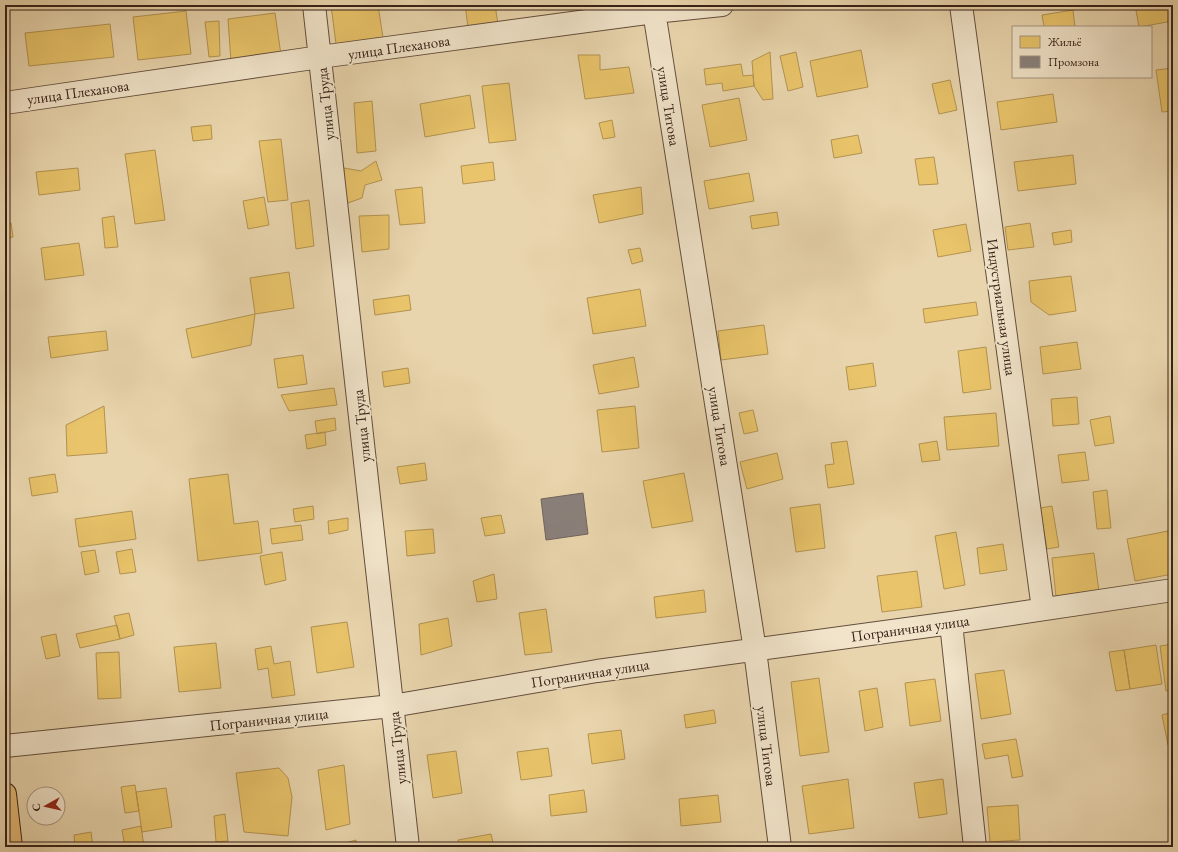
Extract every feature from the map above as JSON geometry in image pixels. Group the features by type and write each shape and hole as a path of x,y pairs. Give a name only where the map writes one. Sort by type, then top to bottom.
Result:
{"main road":[{"path":"5,794 11,847"}],"street":[{"name":"улица Труда","path":"314,5 408,847"},
{"name":"улица Плеханова","path":"5,103 654,9 722,5"},
{"name":"Индустриальная улица","path":"961,5 1043,609"},
{"name":"улица Титова","path":"654,9 755,650 780,847"},
{"name":"Пограничная улица","path":"5,746 392,706 597,671 951,623 1173,590"},
{"path":"951,623 975,847"}],"building: Жильё":[{"path":"331,5 378,5 383,38 336,44"},
{"path":"465,5 495,5 499,30 469,34"},
{"path":"1135,5 1173,5 1173,21 1139,26"},
{"path":"1073,10 1075,26 1044,26 1042,15"},
{"path":"186,11 191,54 138,60 133,17"},
{"path":"275,13 281,55 231,62 228,19"},
{"path":"219,21 220,56 209,57 205,22"},
{"path":"110,24 114,57 29,66 25,33"},
{"path":"861,50 868,87 817,97 810,61"},
{"path":"770,52 773,99 763,100 754,86 752,61"},
{"path":"796,52 803,87 788,91 780,56"},
{"path":"578,55 600,55 600,70 629,67 634,93 585,99"},
{"path":"741,64 743,76 753,75 754,86 723,91 722,83 706,85 704,69"},
{"path":"1173,68 1173,111 1162,112 1156,70"},
{"path":"950,80 957,110 939,114 932,84"},
{"path":"509,83 516,140 489,143 482,86"},
{"path":"1053,94 1057,122 1001,130 997,102"},
{"path":"470,95 475,128 425,137 420,104"},
{"path":"739,98 747,140 710,147 702,105"},
{"path":"372,101 376,151 357,153 354,103"},
{"path":"612,120 615,137 603,139 599,123"},
{"path":"211,125 212,139 193,141 191,127"},
{"path":"858,135 862,153 834,158 831,140"},
{"path":"281,139 288,200 268,202 259,141"},
{"path":"155,150 165,220 135,224 125,154"},
{"path":"1073,155 1076,184 1018,191 1014,162"},
{"path":"934,157 938,184 919,185 915,159"},
{"path":"376,161 382,180 365,185 362,198 345,204 344,168 361,171"},
{"path":"493,162 495,180 463,184 461,166"},
{"path":"78,168 80,190 39,195 36,172"},
{"path":"749,173 754,201 709,209 704,181"},
{"path":"422,187 425,223 400,225 395,190"},
{"path":"641,187 643,214 599,223 593,195"},
{"path":"264,197 269,225 248,229 243,201"},
{"path":"309,200 314,246 296,249 291,203"},
{"path":"777,212 779,225 752,229 750,216"},
{"path":"389,215 389,249 362,252 359,216"},
{"path":"114,216 118,247 105,248 102,218"},
{"path":"5,223 11,223 13,237 5,238"},
{"path":"1030,223 1034,247 1008,250 1005,227"},
{"path":"966,224 971,251 938,257 933,230"},
{"path":"1071,230 1072,242 1054,245 1052,233"},
{"path":"79,243 84,275 45,280 41,248"},
{"path":"640,248 643,261 632,264 628,250"},
{"path":"289,272 294,308 255,314 250,278"},
{"path":"1071,276 1076,311 1049,315 1031,302 1029,281"},
{"path":"640,289 646,326 593,334 587,298"},
{"path":"409,295 411,310 375,315 373,300"},
{"path":"976,302 978,315 925,323 923,309"},
{"path":"255,314 251,345 192,358 186,329"},
{"path":"764,325 768,354 721,360 718,331"},
{"path":"106,331 108,350 51,358 48,337"},
{"path":"1077,342 1081,369 1043,374 1040,347"},
{"path":"986,347 991,389 963,393 958,351"},
{"path":"303,355 307,384 278,388 274,359"},
{"path":"634,357 639,387 599,394 593,365"},
{"path":"873,363 876,386 849,390 846,367"},
{"path":"408,368 410,383 384,387 382,372"},
{"path":"334,388 337,405 289,411 281,395"},
{"path":"1077,397 1079,424 1053,426 1051,399"},
{"path":"104,406 107,453 67,456 66,425"},
{"path":"635,406 639,448 602,452 597,410"},
{"path":"753,410 758,431 744,434 739,413"},
{"path":"996,413 999,446 947,450 944,417"},
{"path":"1110,416 1114,443 1095,446 1090,420"},
{"path":"335,418 336,430 317,434 315,421"},
{"path":"325,432 326,445 307,449 305,435"},
{"path":"847,441 854,484 828,488 825,465 834,464 831,443"},
{"path":"937,441 940,460 922,462 919,444"},
{"path":"1085,452 1089,480 1062,483 1058,455"},
{"path":"777,453 783,479 747,489 740,462"},
{"path":"425,463 427,480 400,484 397,467"},
{"path":"684,473 693,521 652,528 643,481"},
{"path":"55,474 58,492 32,496 29,478"},
{"path":"228,474 234,524 258,521 262,553 198,561 189,479"},
{"path":"1107,490 1111,528 1097,529 1093,492"},
{"path":"820,504 825,548 796,552 790,508"},
{"path":"313,506 314,519 295,522 293,509"},
{"path":"1052,506 1059,547 1047,549 1040,508"},
{"path":"132,511 136,539 79,547 75,519"},
{"path":"501,515 505,533 485,536 481,518"},
{"path":"348,518 348,530 329,534 328,521"},
{"path":"301,525 303,540 272,544 270,529"},
{"path":"433,529 435,553 407,556 405,531"},
{"path":"1168,531 1173,557 1173,574 1135,581 1127,539"},
{"path":"956,532 965,585 944,589 935,536"},
{"path":"1003,544 1007,570 980,574 977,548"},
{"path":"132,549 136,572 120,574 116,552"},
{"path":"95,550 99,572 85,575 81,552"},
{"path":"282,552 286,580 265,585 260,556"},
{"path":"1094,553 1099,592 1056,597 1052,558"},
{"path":"917,571 922,607 882,612 877,576"},
{"path":"494,574 497,599 477,602 473,581"},
{"path":"704,590 706,612 656,618 654,597"},
{"path":"546,609 552,652 525,655 519,613"},
{"path":"129,613 134,635 120,639 114,616"},
{"path":"448,618 452,646 421,655 419,624"},
{"path":"347,622 354,667 317,673 311,627"},
{"path":"117,625 120,639 80,648 76,634"},
{"path":"56,634 60,656 46,659 41,637"},
{"path":"216,643 221,688 179,692 174,647"},
{"path":"1173,644 1173,690 1166,691 1160,646"},
{"path":"1156,645 1162,684 1130,689 1124,650"},
{"path":"271,646 274,664 290,661 295,695 272,698 268,668 258,670 255,649"},
{"path":"1124,650 1130,689 1116,691 1109,652"},
{"path":"119,652 121,698 98,699 96,653"},
{"path":"1004,670 1011,714 981,719 975,674"},
{"path":"819,678 829,752 800,756 791,682"},
{"path":"935,679 941,721 910,726 905,683"},
{"path":"877,688 883,727 865,731 859,691"},
{"path":"714,710 716,723 686,728 684,715"},
{"path":"1173,712 1173,744 1168,745 1162,715"},
{"path":"621,730 625,759 592,764 588,734"},
{"path":"1016,739 1023,776 1012,778 1008,755 985,759 982,744"},
{"path":"548,748 552,776 521,780 517,752"},
{"path":"456,751 462,793 433,798 427,755"},
{"path":"344,765 350,824 326,830 318,770"},
{"path":"279,768 288,778 292,797 288,836 244,832 236,773"},
{"path":"848,779 854,828 809,834 802,786"},
{"path":"943,779 947,814 919,818 914,783"},
{"path":"135,785 139,811 125,813 121,787"},
{"path":"166,788 172,827 142,832 136,792"},
{"path":"584,790 587,812 551,816 549,795"},
{"path":"718,795 721,822 681,826 679,799"},
{"path":"1018,805 1020,840 990,842 987,807"},
{"path":"225,814 228,841 216,842 214,816"},
{"path":"141,826 144,847 125,847 122,830"},
{"path":"91,832 93,847 75,847 74,835"},
{"path":"491,834 494,847 459,847 458,840"},
{"path":"356,840 356,847 338,847 338,845"},
{"path":"1051,842 1051,847 1027,847 1026,845"}],"building: Промзона":[{"path":"583,493 588,534 546,540 541,499"}]}
